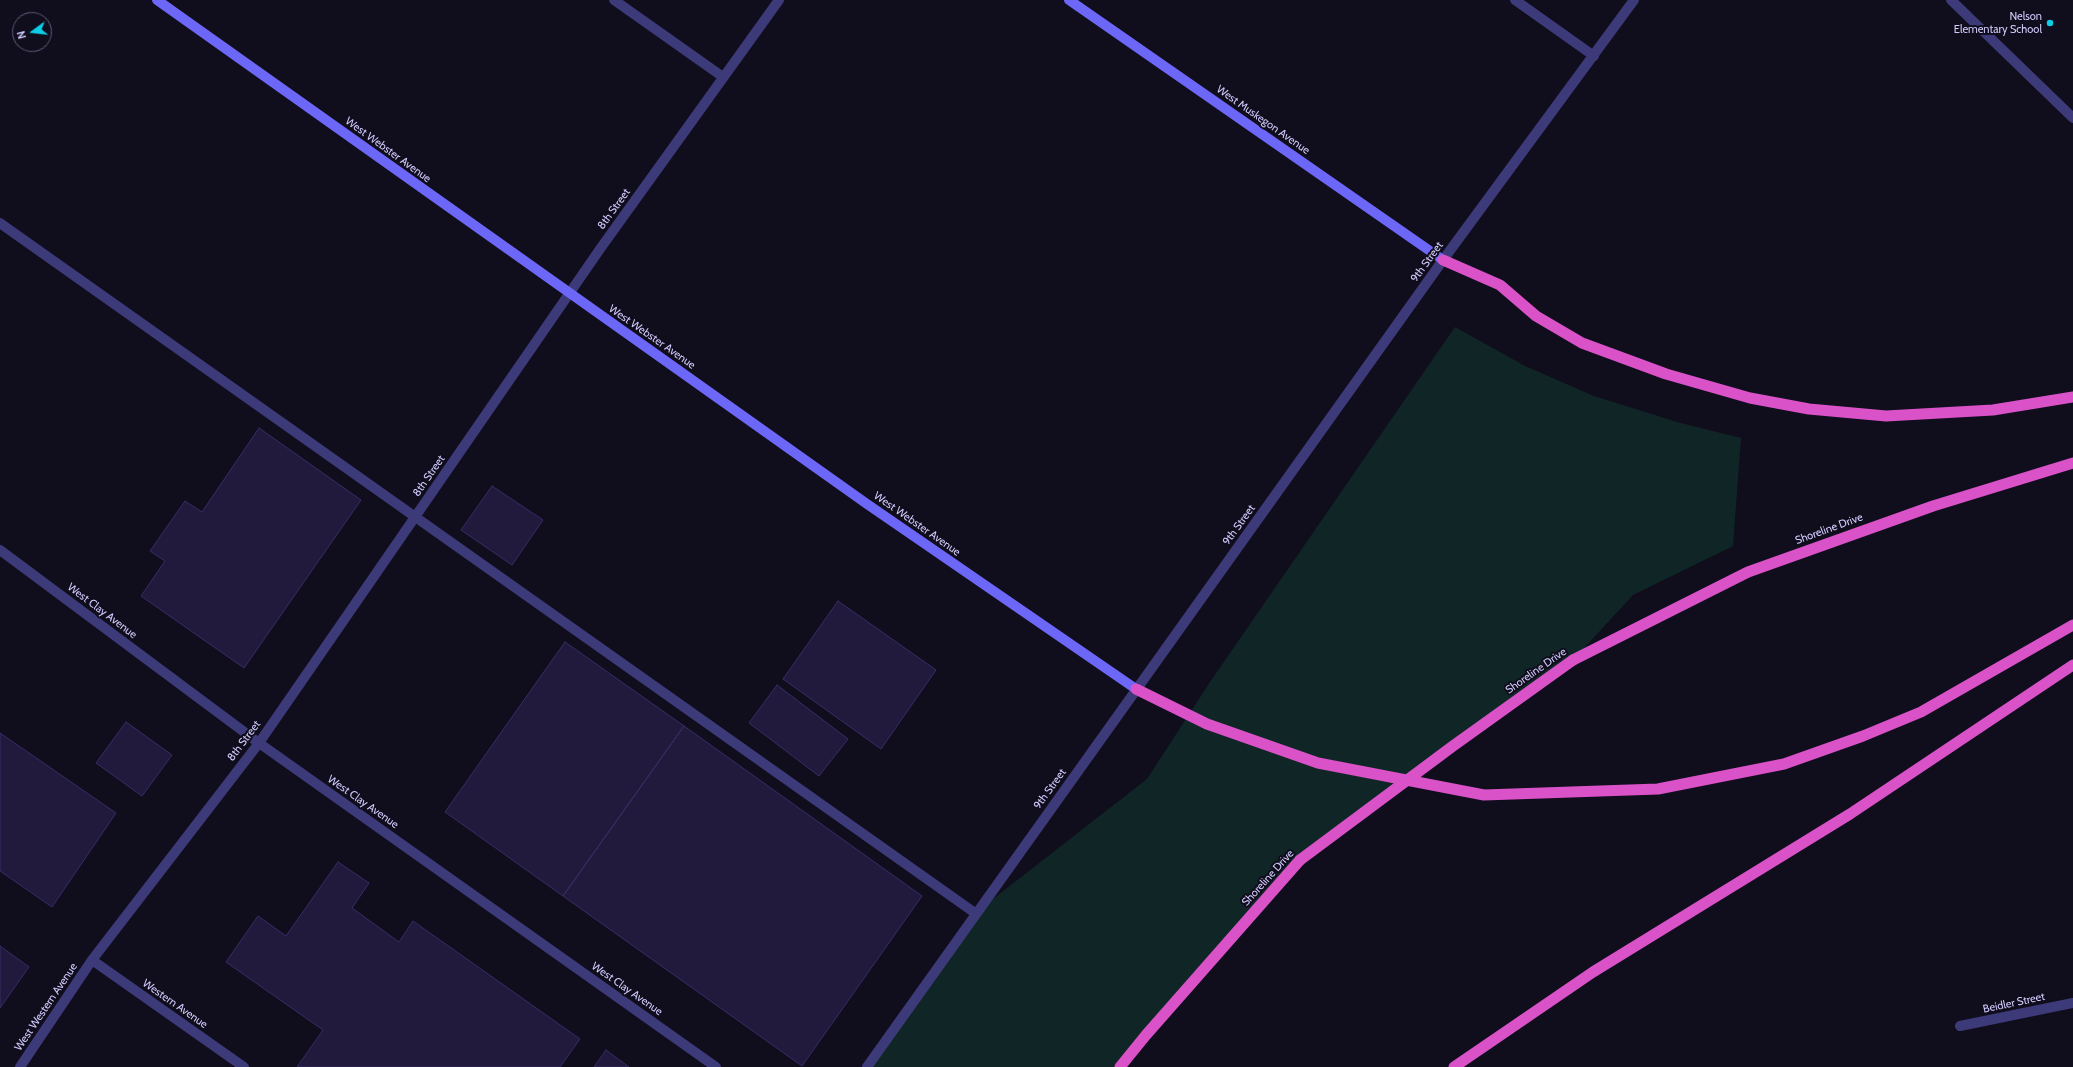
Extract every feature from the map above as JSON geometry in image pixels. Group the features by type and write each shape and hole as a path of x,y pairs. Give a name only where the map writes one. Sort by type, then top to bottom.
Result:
{"highway":[{"path":"1443,260 1500,285 1536,316 1582,343 1666,374 1750,398 1809,409 1886,416 1993,410 2073,397"},
{"name":"Shoreline Drive","path":"1120,1067 1146,1035 1300,860 1453,746 1573,660 1748,572 1933,506 2073,463"},
{"path":"1136,690 1207,724 1318,763 1484,795 1658,789 1784,764 1863,736 1921,712 2073,626"},
{"path":"1454,1067 1593,972 1850,814 2073,665"}],"main road":[{"name":"West Webster Avenue","path":"157,0 860,500 1136,690"},
{"name":"West Muskegon Avenue","path":"1069,0 1443,260"}],"street":[{"path":"614,0 723,77"},
{"name":"8th Street","path":"92,960 259,743 569,294 779,0"},
{"path":"1515,0 1594,56"},
{"name":"9th Street","path":"867,1067 975,913 1443,260 1634,0"},
{"path":"1951,0 2073,118"},
{"path":"0,223 975,913"},
{"name":"West Clay Avenue","path":"0,550 259,743 716,1067"},
{"name":"West Western Avenue","path":"20,1067 92,960"},
{"name":"Western Avenue","path":"92,960 244,1067"},
{"name":"Beidler Street","path":"1960,1026 2073,1002"}],"green space":[{"path":"1455,327 1525,366 1594,396 1677,422 1741,438 1733,546 1633,595 1573,660 1300,860 1120,1067 867,1067 975,913 1147,779 1210,682"}],"building":[{"path":"259,428 361,500 244,668 141,596 165,561 150,551 185,501 202,512"},
{"path":"492,486 543,520 512,565 461,530"},
{"path":"838,601 936,670 881,749 783,679"},
{"path":"565,642 684,726 563,896 445,812"},
{"path":"777,685 848,739 819,776 749,723"},
{"path":"126,722 172,755 142,796 96,763"},
{"path":"684,726 922,896 802,1066 563,896"},
{"path":"0,733 116,813 52,907 0,871"},
{"path":"338,862 369,883 352,908 399,942 413,921 580,1039 560,1067 297,1067 323,1030 226,962 258,916 286,936"},
{"path":"0,946 29,967 0,1008"},
{"path":"606,1050 629,1067 594,1067"}],"place":[{"name":"Nelson Elementary School","path":"2050,23"}]}
